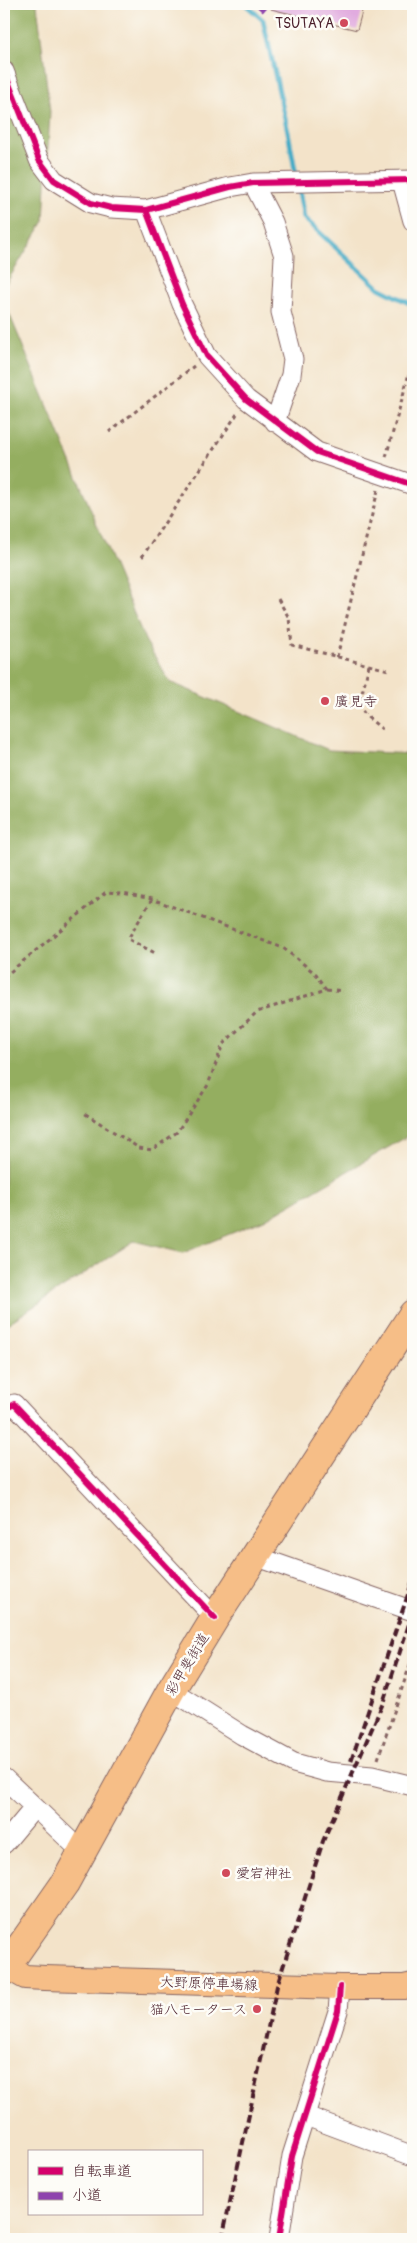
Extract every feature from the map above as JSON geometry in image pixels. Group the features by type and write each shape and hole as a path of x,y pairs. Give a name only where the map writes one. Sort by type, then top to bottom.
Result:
{"highway":[{"name":"彩甲斐街道","path":"5,1968 54,1900 83,1853 171,1690 215,1618 413,1314"}],"main road":[{"name":"大野原停車場線","path":"5,1968 25,1977 46,1978 340,1987 404,1987 413,1985"}],"street":[{"path":"4,71 39,160 54,180 91,203 112,208 146,210 230,187 253,183 408,181 413,221"},
{"path":"253,183 273,222 284,256 281,312 293,359 291,375 275,422"},
{"path":"146,210 182,304 207,356 246,399 316,452 413,485"},
{"path":"4,1410 14,1404 215,1618"},
{"path":"256,1556 413,1611"},
{"path":"171,1690 242,1735 294,1763 328,1772 372,1776 413,1786"},
{"path":"4,1778 83,1853"},
{"path":"4,1844 34,1808"},
{"path":"279,2239 292,2156 338,2011 340,1987"},
{"path":"306,2116 413,2156"}],"path":[{"path":"109,432 207,356"},
{"path":"337,657 382,474 413,359"},
{"path":"142,557 246,399"},
{"path":"278,599 289,618 292,645 388,670"},
{"path":"369,666 359,705 365,715 382,729"},
{"path":"4,977 106,892 123,892 152,899 283,948 316,974 327,989"},
{"path":"152,899 128,939 154,953"},
{"path":"84,1113 138,1148 152,1150 177,1132 208,1085 223,1044 257,1012 327,989 342,991"},
{"path":"372,1776 413,1656"}],"green space":[{"path":"4,4 37,4 50,112 44,221 4,287"},
{"path":"4,301 145,640 170,682 329,750 413,754 413,1133 264,1220 183,1253 134,1241 4,1326"}],"building":[{"name":"TSUTAYA","path":"271,4 364,4 357,30 271,9"}],"waterway":[{"path":"245,4 263,20 288,132 304,218 379,288 413,305"}],"railway":[{"path":"351,1761 413,1580"},
{"path":"222,2239 277,1986 323,1841 383,1703 413,1612"}],"marked path":[{"path":"257,4 267,13"}],"cycle path":[{"path":"4,71 39,160 54,180 91,203 111,208 146,210 230,187 253,183 413,180"},
{"path":"146,210 182,304 207,356 246,399 317,452 413,485"},
{"path":"4,1410 14,1404 215,1618"},
{"path":"279,2239 292,2156 338,2011 340,1987"}],"place":[{"name":"TSUTAYA","path":"344,23"},
{"name":"廣見寺","path":"325,701"},
{"name":"愛宕神社","path":"226,1873"},
{"name":"猫八モータース","path":"257,2009"}]}
